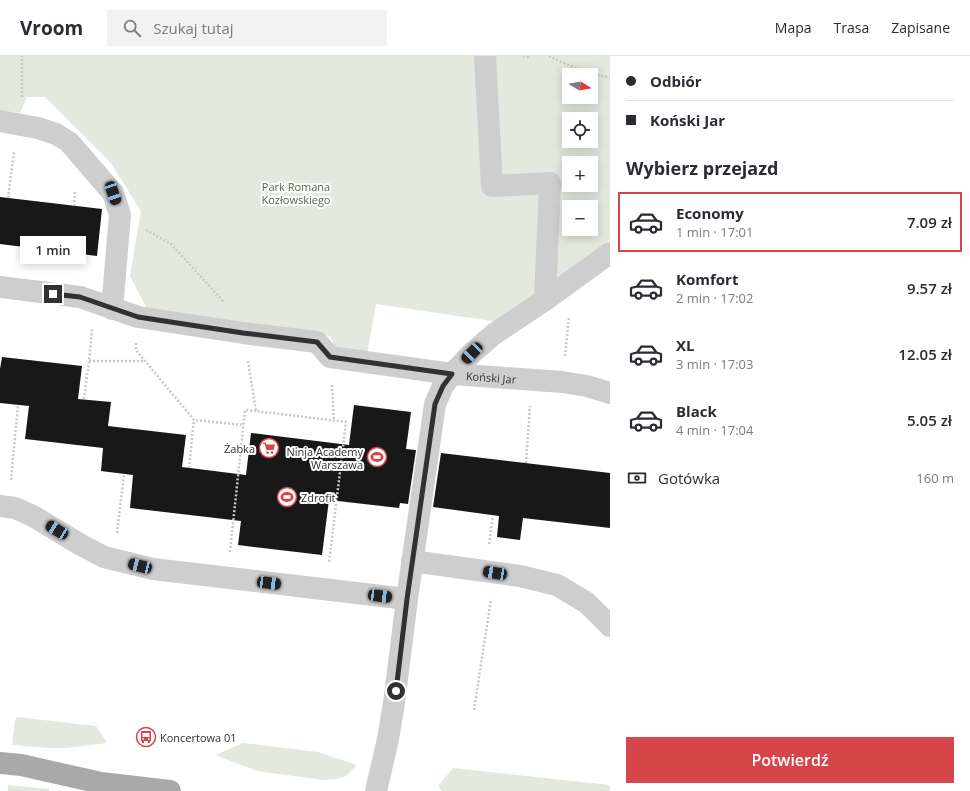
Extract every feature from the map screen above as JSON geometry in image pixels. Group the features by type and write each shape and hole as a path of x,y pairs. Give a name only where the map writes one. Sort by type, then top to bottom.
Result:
{"main road":[{"path":"0,763 21,765 94,787 170,791"}],"street":[{"path":"484,56 492,186 550,183 545,300"},
{"path":"13,123 38,128 56,134 69,142 113,193 120,215 103,305"},
{"path":"376,791 388,739 394,703 412,561 435,404 443,386 452,374 472,353 494,334 545,300 610,253"},
{"name":"Koński Jar","path":"0,287 80,297 138,317 243,333 317,342 330,357 452,374 562,382 587,386 610,393"},
{"path":"4,506 15,508 33,516 104,557 153,569 407,599"},
{"path":"412,561 520,576 557,585 587,603 610,626"}],"path":[{"path":"8,198 13,123 22,56"},
{"path":"523,56 529,56"},
{"path":"549,56 593,74 610,78"},
{"path":"120,215 171,244 242,320 256,411"},
{"path":"562,382 573,279"},
{"path":"84,399 89,360 103,305"},
{"path":"138,317 136,350 194,420 244,425"},
{"path":"89,360 145,361"},
{"path":"526,463 532,380"},
{"path":"333,395 334,420"},
{"path":"4,506 18,405"},
{"path":"227,578 246,410 334,420 346,422 326,590"},
{"path":"189,468 194,420"},
{"path":"114,559 124,474"},
{"path":"474,710 495,573"}],"green space":[{"name":"Park Romana Kozłowskiego","path":"0,56 610,56 610,240 499,322 376,304 367,354 337,353 330,336 148,311 130,276 141,211 111,163 45,97 27,97 20,113 0,111"},
{"path":"17,717 96,726 107,743 66,748 12,745 15,720"},
{"path":"243,743 318,752 357,765 346,776 336,779 323,780 257,771 215,755"},
{"path":"453,768 610,785 610,791 442,791 438,786"},
{"path":"8,785 49,789 49,791 8,791"}],"building":[{"path":"0,197 102,209 97,256 0,244"},
{"path":"2,357 82,366 78,399 111,402 108,426 186,435 182,467 246,475 251,433 349,445 354,405 411,412 406,449 416,450 408,504 400,503 399,508 329,500 322,555 238,545 241,521 130,508 133,475 101,471 103,448 25,439 29,406 0,403 0,369"},
{"path":"441,453 610,473 610,528 523,518 520,540 497,537 499,516 433,507"}],"place":[{"name":"Żabka","path":"269,448"},
{"name":"Ninja Academy Warszawa","path":"377,457"},
{"name":"Zdrofit","path":"287,497"},
{"name":"Koncertowa 01","path":"146,737"}],"route":[{"path":"53,294 80,297 138,317 243,333 317,342 330,357 452,374 443,386 435,404 407,599 396,691"}]}
